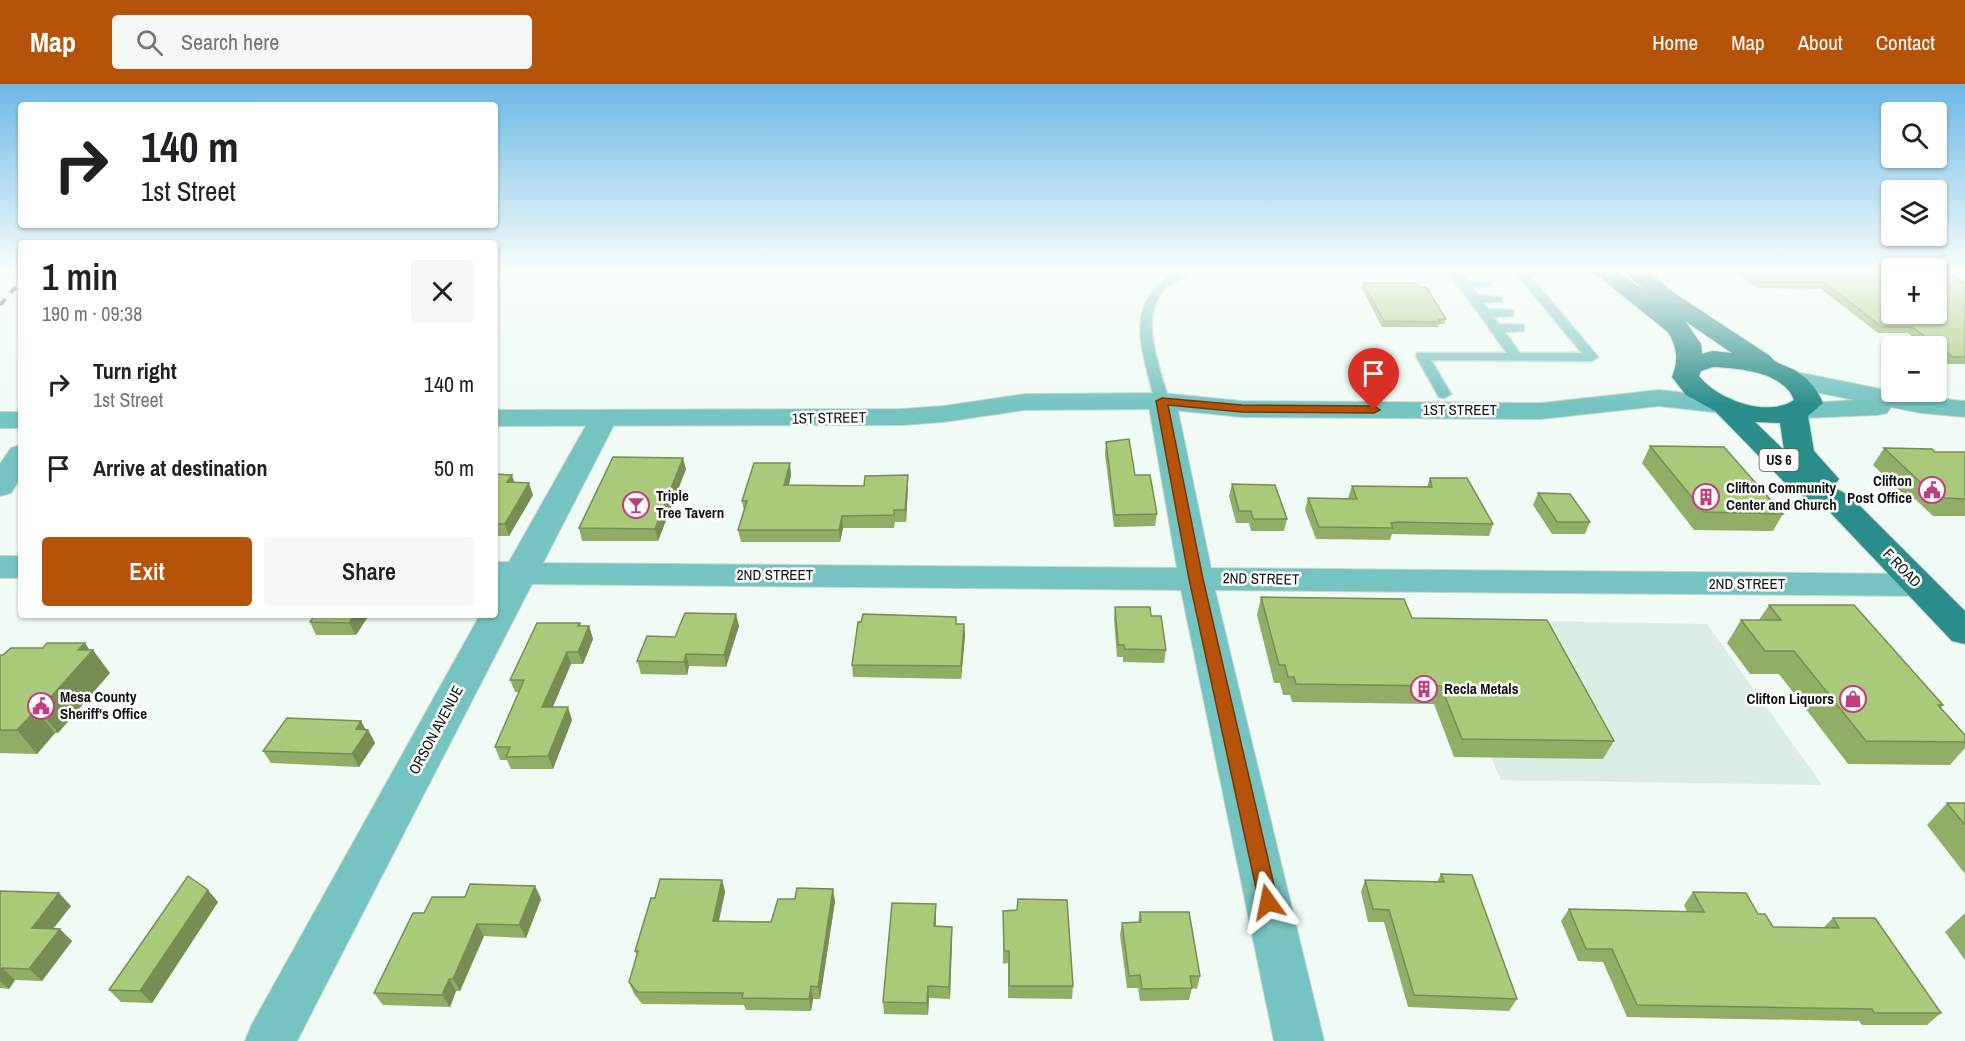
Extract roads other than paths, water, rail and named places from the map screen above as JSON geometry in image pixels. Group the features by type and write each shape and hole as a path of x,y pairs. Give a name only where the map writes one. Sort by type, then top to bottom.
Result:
{"main road":[{"path":"1662,316 1677,327 1688,344 1687,370 1706,360 1727,359 1753,364 1784,376"},
{"name":"US 6","path":"1687,370 1688,384 1697,392 1724,406 1762,415 1799,412 1809,404 1808,396 1784,376 1693,316"},
{"name":"F ROAD","path":"1724,406 1803,484 1839,503 1965,632"},
{"name":"F ROAD","path":"1799,412 1796,445 1806,464 1831,485 1839,503"}],"street":[{"name":"1ST STREET","path":"1162,401 1233,391 1528,395 1687,370"},
{"path":"1784,376 1921,405 1965,409"},
{"name":"1ST STREET","path":"498,418 902,417 944,414 1025,402 1162,401 1242,409 1529,411 1659,398 1724,406"},
{"path":"1162,401 1196,579 1299,1041"},
{"path":"1799,412 1921,405"},
{"name":"ORSON AVENUE","path":"498,591 603,419"},
{"path":"0,420 18,420"},
{"path":"0,487 18,459"},
{"path":"0,567 18,567"},
{"name":"2ND STREET","path":"507,573 1919,585"},
{"name":"ORSON AVENUE","path":"270,1041 484,618"}],"lane":[{"path":"1148,316 1147,333 1162,401"},
{"path":"1488,316 1517,357"},
{"path":"1444,394 1422,356 1592,357 1559,316"},
{"path":"1496,328 1520,328"},
{"path":"1551,328 1569,328"}],"place":[{"name":"Clifton Post Office","path":"1932,490"},
{"name":"Clifton Community Center and Church","path":"1706,497"},
{"name":"Triple Tree Tavern","path":"636,505"},
{"name":"Recla Metals","path":"1424,689"},
{"name":"Clifton Liquors","path":"1853,699"},
{"name":"Mesa County Sheriff's Office","path":"41,706"}]}
